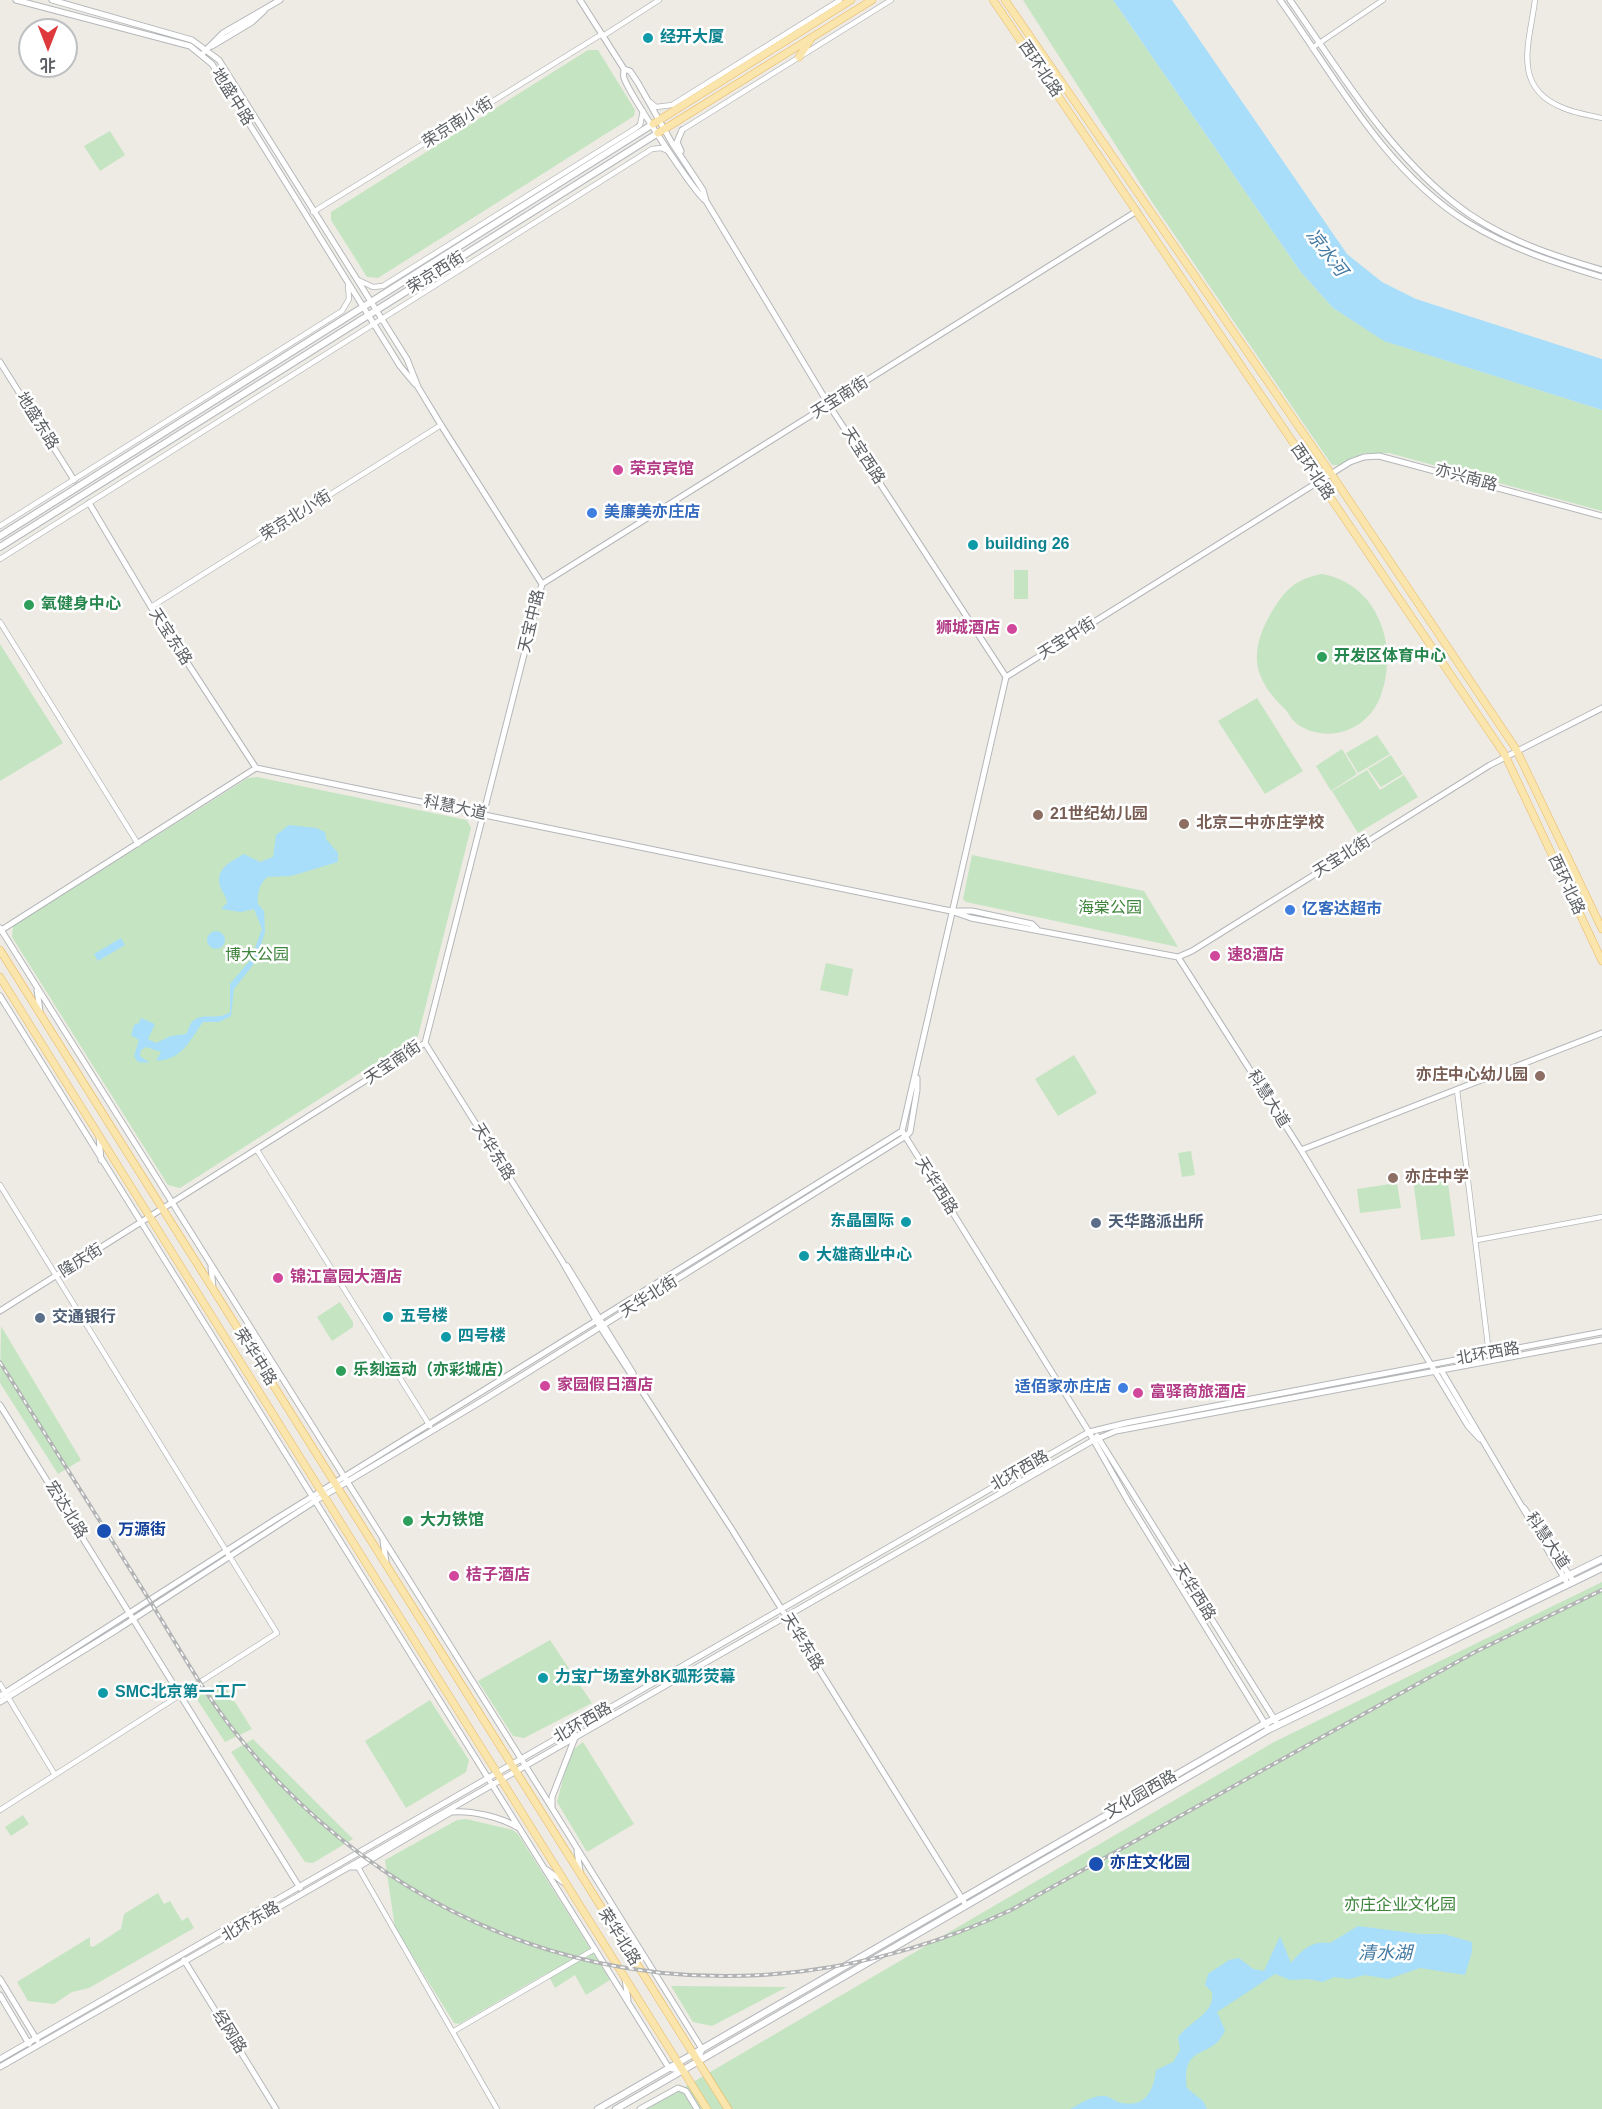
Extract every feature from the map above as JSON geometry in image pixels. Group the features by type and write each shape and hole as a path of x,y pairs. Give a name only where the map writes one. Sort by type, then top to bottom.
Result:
{"main road":[{"name":"荣京西街","path":"0,536 851,0"},
{"name":"荣京西街","path":"0,547 872,0"},
{"name":"西环北路","path":"993,0 1505,755 1602,961"},
{"name":"西环北路","path":"1005,0 1332,475 1516,749 1602,929"},
{"path":"799,57 812,37"},
{"name":"荣华中路","path":"0,950 513,1768"},
{"name":"荣华中路","path":"0,977 442,1686 500,1775"},
{"name":"文化园西路","path":"616,2109 1276,1721 1602,1559"},
{"name":"文化园西路","path":"1276,1721 1602,1568"},
{"name":"文化园西路","path":"598,2109 1266,1727"},
{"name":"荣华北路","path":"513,1768 728,2109"},
{"name":"荣华北路","path":"500,1775 707,2109"}],"street":[{"name":"地盛中路","path":"16,0 190,46 212,64 368,315"},
{"name":"地盛中路","path":"52,0 192,39 219,60 376,310"},
{"path":"201,55 252,22 280,0"},
{"path":"580,0 624,69 630,71 649,101 656,123"},
{"name":"荣京南小街","path":"313,212 659,0"},
{"path":"649,101 656,107 672,105 840,0"},
{"path":"690,169 677,142 682,130 891,0"},
{"path":"1280,0 1367,126 1393,157 1446,208 1494,238 1526,252 1602,277"},
{"path":"1290,0 1374,120 1403,154 1453,202 1498,231 1544,252 1602,270"},
{"path":"1312,48 1383,0"},
{"path":"1535,0 1527,42 1528,76 1538,92 1560,107 1602,118"},
{"path":"624,69 623,77 642,108 661,131"},
{"path":"357,279 366,286 383,286 636,128 643,118 642,108"},
{"name":"天宝西路","path":"661,131 670,153 700,197 706,201"},
{"name":"天宝西路","path":"661,131 690,169 706,201 829,405 1006,677"},
{"path":"0,559 652,150 661,148 670,153"},
{"name":"天宝南街","path":"542,584 1137,211"},
{"path":"0,526 342,311 349,299 348,284"},
{"name":"天宝中路","path":"376,310 407,359 418,387"},
{"name":"天宝中路","path":"368,315 400,366 418,387 542,584 484,814"},
{"name":"地盛东路","path":"0,362 74,480"},
{"name":"荣京北小街","path":"151,607 441,425"},
{"name":"亦兴南路","path":"1332,475 1350,462 1364,457 1379,456 1602,516"},
{"name":"天宝中街","path":"1006,677 1332,475"},
{"name":"天宝东路","path":"89,503 151,607 256,768"},
{"path":"0,622 138,844"},
{"path":"904,1134 911,1089 916,1076 951,911 1006,677"},
{"name":"天宝北街","path":"1178,957 1192,951 1505,755 1602,708"},
{"path":"256,768 1,930 702,2049 698,2061"},
{"name":"科慧大道","path":"256,768 951,911 970,918 1178,957 1301,1150 1468,1426 1480,1439"},
{"name":"天宝南街","path":"163,1210 425,1043 484,814"},
{"path":"36,986 40,1015"},
{"path":"0,996 140,1224 669,2068 683,2071"},
{"path":"1301,1150 1602,1034"},
{"name":"天华东路","path":"425,1043 600,1323 629,1364 635,1380 781,1608 966,1905"},
{"path":"1457,1090 1477,1240 1489,1354"},
{"name":"天华北街","path":"323,1493 904,1134"},
{"name":"天华西路","path":"904,1134 1089,1432 1092,1441 1266,1727"},
{"path":"99,1137 101,1161"},
{"path":"257,1150 430,1426"},
{"path":"0,1185 277,1633 0,1810"},
{"name":"隆庆街","path":"0,1311 163,1210"},
{"path":"1477,1240 1602,1217"},
{"path":"210,1264 213,1290"},
{"name":"天华北街","path":"346,1480 600,1323"},
{"name":"北环西路","path":"513,1768 520,1759 1089,1432 1118,1424 1602,1332"},
{"name":"北环西路","path":"500,1775 524,1765 1092,1441 1116,1431 1602,1340"},
{"path":"1432,1365 1442,1370"},
{"name":"科慧大道","path":"1442,1370 1480,1439 1571,1583"},
{"name":"宏达北路","path":"0,1405 301,1889"},
{"path":"271,1411 272,1434"},
{"name":"天华西路","path":"1089,1432 1099,1438 1276,1721"},
{"path":"0,1702 4,1695 133,1616 323,1493"},
{"path":"383,1538 387,1566"},
{"path":"0,1684 4,1695 55,1775"},
{"path":"442,1686 445,1709"},
{"path":"552,1808 552,1797 571,1743 577,1734"},
{"name":"北环东路","path":"0,2059 30,2045 183,1958 488,1778 500,1775"},
{"name":"北环东路","path":"301,1889 347,1867 492,1784 500,1775"},
{"path":"347,1867 358,1867 451,1812 507,1821 518,1828"},
{"path":"576,1849 580,1874"},
{"path":"358,1867 498,2109"},
{"path":"543,1867 569,1887"},
{"path":"454,2031 595,1949"},
{"name":"经网路","path":"183,1958 276,2109"},
{"path":"625,1977 628,2002"},
{"path":"0,1979 37,2041"},
{"path":"0,1995 30,2045"},
{"name":"北环东路","path":"0,2067 30,2045"},
{"path":"640,2109 678,2088 686,2091 697,2109"}],"green space":[{"path":"1023,0 1113,0 1300,271 1333,308 1385,341 1602,410 1602,511 1389,453 1364,453 1339,465 1332,465 1152,202"},
{"path":"588,50 598,50 635,110 634,116 378,278 367,277 331,220 331,212"},
{"path":"110,131 125,155 100,171 84,146"},
{"path":"1014,570 1028,570 1028,599 1014,599"},
{"name":"开发区体育中心","path":"1322,574 1341,580 1357,590 1370,604 1385,638 1387,657 1386,676 1381,695 1368,717 1348,730 1324,734 1300,726 1293,720 1266,686 1257,664 1259,640 1271,613 1281,598 1298,582"},
{"path":"0,644 63,743 0,781"},
{"path":"1257,698 1303,771 1265,794 1218,721"},
{"path":"1377,735 1390,754 1358,773 1346,753"},
{"path":"1342,749 1357,774 1331,791 1316,766"},
{"path":"1391,755 1403,774 1381,787 1368,769"},
{"path":"1367,770 1380,790 1404,775 1418,797 1358,833 1332,791"},
{"name":"博大公园","path":"257,777 467,820 471,828 418,1036 180,1188 168,1185 12,937 13,926 248,778"},
{"name":"海棠公园","path":"972,855 1144,891 1178,947 966,902 963,899"},
{"path":"826,963 853,969 848,996 820,990"},
{"path":"1074,1055 1097,1093 1058,1116 1035,1079"},
{"path":"1191,1151 1195,1175 1182,1177 1178,1153"},
{"path":"1447,1175 1455,1236 1421,1240 1413,1180"},
{"path":"1397,1183 1401,1208 1360,1213 1357,1189"},
{"path":"340,1302 353,1322 353,1327 332,1341 317,1317"},
{"path":"1,1326 81,1460 58,1474 0,1383"},
{"name":"亦庄企业文化园","path":"1602,1582 1602,2109 647,2109 1274,1742"},
{"path":"550,1640 592,1703 524,1738 513,1736 478,1681"},
{"path":"221,1680 252,1729 225,1742 196,1698"},
{"path":"430,1700 469,1760 466,1772 406,1808 365,1741"},
{"path":"253,1739 353,1839 313,1863 305,1862 231,1752"},
{"path":"583,1742 634,1824 587,1852 557,1802 570,1752"},
{"path":"23,1815 29,1824 11,1836 5,1827"},
{"path":"466,1819 513,1830 518,1834 610,1980 586,1995 575,1975 555,1988 547,1973 459,2024 454,2023 395,1928 385,1860 457,1820"},
{"path":"158,1893 164,1904 170,1901 182,1921 188,1917 194,1928 89,1988 72,1992 54,2004 28,2001 17,1982 90,1937 90,1946 93,1947 121,1929 124,1914"},
{"path":"671,1986 787,1987 712,2026 693,2022"}],"water":[{"name":"凉水河","path":"1113,0 1172,0 1347,254 1382,282 1416,299 1602,359 1602,410 1384,341 1333,308 1300,271"},
{"path":"289,825 316,828 325,832 326,839 338,853 338,862 291,876 267,877 260,886 258,896 258,904 264,911 265,932 256,961 234,989 231,1016 219,1022 203,1022 184,1048 172,1057 156,1061 161,1052 146,1047 141,1050 140,1056 150,1063 138,1062 134,1056 139,1040 131,1035 134,1025 139,1023 141,1018 155,1024 148,1039 156,1043 171,1036 186,1034 197,1018 220,1016 230,1012 230,984 251,959 262,929 254,909 241,912 221,909 227,903 220,886 220,874 234,859 244,854 260,862 273,857 276,835"},
{"path":"212,931 220,931 225,936 223,947 212,949 207,944 207,936"},
{"path":"121,938 125,945 98,961 94,954"},
{"name":"清水湖","path":"1358,1926 1420,1934 1444,1934 1472,1942 1472,1952 1465,1975 1420,1968 1388,1979 1365,1975 1349,1979 1334,1977 1323,1982 1308,1979 1290,1980 1275,1974 1217,2012 1225,2030 1213,2046 1193,2057 1189,2063 1186,2073 1187,2088 1203,2101 1207,2109 1070,2109 1100,2096 1130,2104 1143,2100 1151,2090 1156,2070 1173,2062 1180,2050 1178,2038 1182,2032 1210,2006 1212,1992 1205,1985 1208,1974 1229,1960 1239,1958 1253,1969 1264,1971 1280,1936 1291,1963 1308,1947 1318,1943 1330,1943"}],"railway":[{"path":"0,1362 217,1708 243,1742 321,1822 407,1886 499,1932 597,1962 699,1975 802,1971 907,1949 1011,1910 1475,1652 1602,1590"}],"place":[{"name":"经开大厦","path":"648,38"},
{"name":"荣京宾馆","path":"618,470"},
{"name":"美廉美亦庄店","path":"592,513"},
{"name":"building 26","path":"973,545"},
{"name":"氧健身中心","path":"29,605"},
{"name":"狮城酒店","path":"1012,629"},
{"name":"开发区体育中心","path":"1322,657"},
{"name":"21世纪幼儿园","path":"1038,815"},
{"name":"北京二中亦庄学校","path":"1184,824"},
{"name":"亿客达超市","path":"1290,910"},
{"name":"速8酒店","path":"1215,956"},
{"name":"亦庄中心幼儿园","path":"1540,1076"},
{"name":"亦庄中学","path":"1393,1178"},
{"name":"东晶国际","path":"906,1222"},
{"name":"天华路派出所","path":"1096,1223"},
{"name":"大雄商业中心","path":"804,1256"},
{"name":"锦江富园大酒店","path":"278,1278"},
{"name":"五号楼","path":"388,1317"},
{"name":"交通银行","path":"40,1318"},
{"name":"四号楼","path":"446,1337"},
{"name":"乐刻运动（亦彩城店）","path":"341,1371"},
{"name":"家园假日酒店","path":"545,1386"},
{"name":"适佰家亦庄店","path":"1123,1388"},
{"name":"富驿商旅酒店","path":"1138,1393"},
{"name":"大力铁馆","path":"408,1521"},
{"name":"万源街","path":"104,1531"},
{"name":"桔子酒店","path":"454,1576"},
{"name":"力宝广场室外8K弧形荧幕","path":"543,1678"},
{"name":"SMC北京第一工厂","path":"103,1693"},
{"name":"亦庄文化园","path":"1096,1864"}]}
